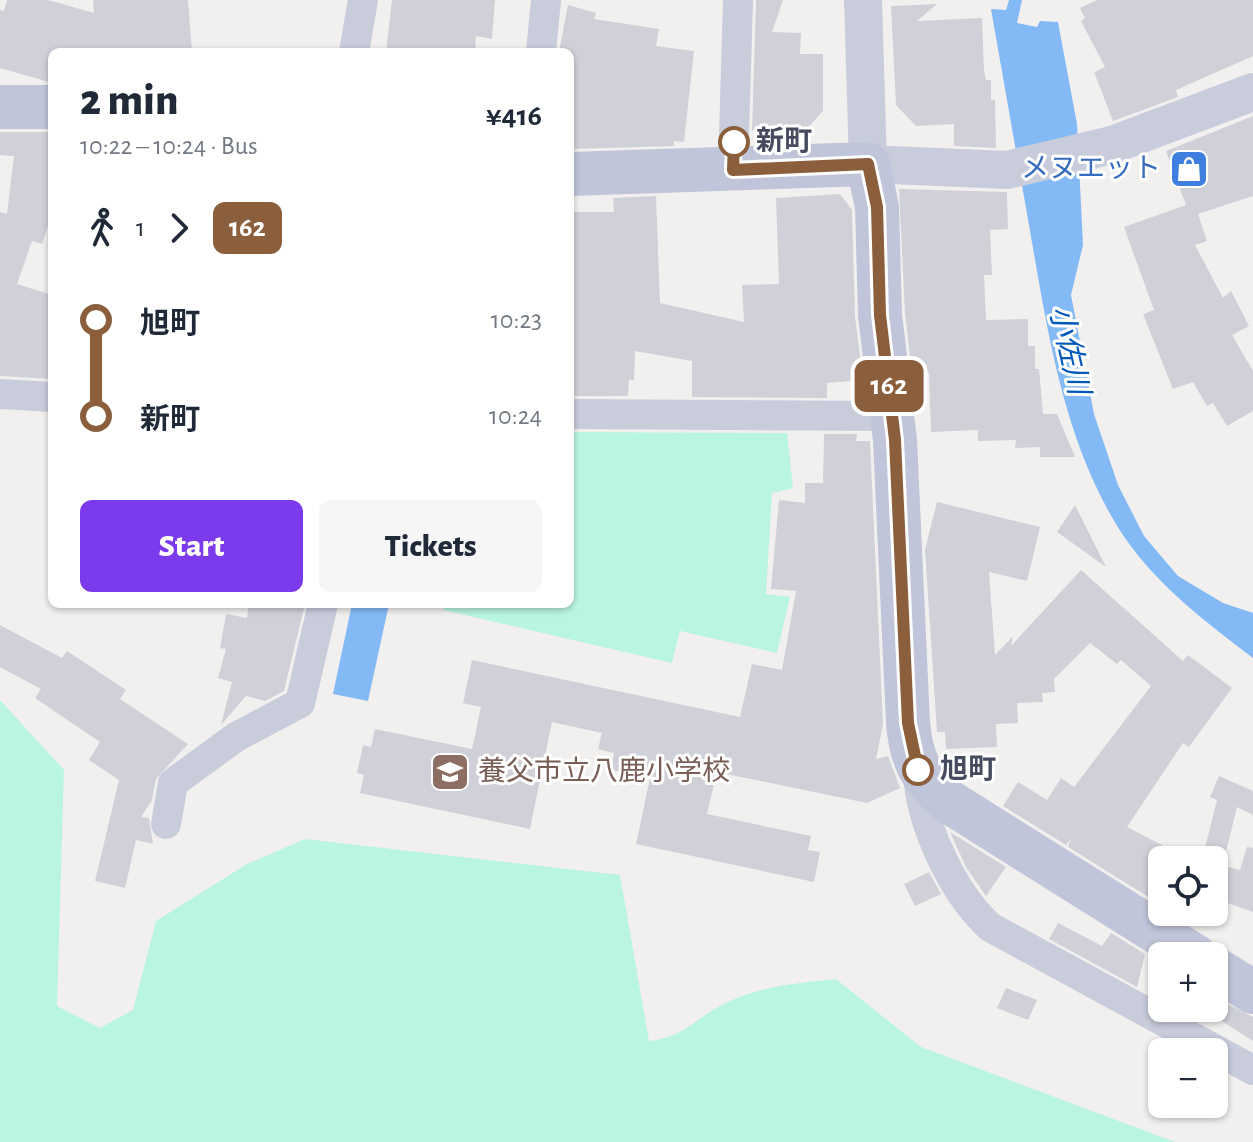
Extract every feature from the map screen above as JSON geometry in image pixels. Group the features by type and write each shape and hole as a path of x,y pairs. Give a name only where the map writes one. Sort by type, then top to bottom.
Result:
{"main road":[{"path":"0,107 48,107"},
{"path":"574,174 868,164 877,207 880,315 892,416 908,723 918,770 948,801 1173,942"},
{"path":"1228,977 1253,992"}],"street":[{"path":"355,48 363,0"},
{"path":"541,48 546,0"},
{"path":"733,170 738,0"},
{"path":"863,0 868,164 1007,170 1112,145 1253,92"},
{"path":"0,394 48,397"},
{"path":"574,414 892,416"},
{"path":"166,824 173,783 236,737 300,703 322,608"},
{"path":"918,770 918,800 933,837 963,895 990,927 1253,1070"}],"green space":[{"path":"574,432 787,433 793,488 772,493 766,594 790,597 777,653 680,631 672,663 443,610 574,608"},
{"path":"0,700 64,770 57,1006 100,1028 133,1010 156,921 247,864 305,839 620,875 649,1041 673,1035 739,997 780,986 836,979 921,1047 1175,1142 0,1142"}],"water":[{"name":"小佐川","path":"1009,0 1022,0 1017,23 1037,27 1040,21 1058,22 1077,124 1083,245 1071,295 1094,414 1118,485 1144,536 1178,576 1223,603 1253,613 1253,658 1168,588 1138,556 1104,503 1087,467 1073,429 1052,350 991,9 1006,10"},
{"path":"351,608 388,608 368,701 333,694"}],"building":[{"path":"7,0 48,0 94,13 93,0 188,0 192,48 48,48 48,82 0,68 0,10 4,11"},
{"path":"392,0 495,0 492,39 476,36 475,48 386,48"},
{"path":"756,0 783,0 772,32 801,33 800,54 823,54 823,111 807,129 752,130"},
{"path":"1097,0 1253,0 1253,56 1176,90 1178,97 1113,121 1094,72 1105,67 1081,21 1085,18 1080,8"},
{"path":"937,4 917,21 982,18 984,71 986,80 991,80 991,100 995,100 996,148 954,146 954,124 916,126 896,105 891,6"},
{"path":"568,5 596,13 594,19 659,29 656,46 694,51 684,142 674,141 674,146 574,149 574,48 560,48"},
{"path":"1253,116 1253,196 1198,214 1207,241 1195,245 1223,298 1231,291 1249,326 1232,335 1253,371 1253,411 1227,426 1213,403 1207,406 1193,382 1173,389 1143,314 1154,310 1124,227 1186,205 1166,151"},
{"path":"0,132 48,132 48,225 42,244 32,241 17,284 48,294 48,379 0,376 0,212 7,214 14,156 0,155"},
{"path":"899,189 1007,192 1008,229 990,230 992,275 984,275 986,320 1028,319 1028,346 1035,346 1035,369 1039,369 1043,414 1057,414 1075,457 1040,457 1040,447 1015,448 1016,440 978,441 978,430 931,432 929,373 912,374 905,313"},
{"path":"840,194 852,210 855,316 863,380 827,383 827,398 692,397 692,361 635,351 634,380 629,380 628,396 574,396 574,212 614,212 613,198 656,196 660,303 744,322 742,285 779,284 776,198"},
{"name":"養父市立八鹿小学校","path":"824,434 857,434 856,441 870,441 883,724 876,759 888,756 900,788 867,803 717,772 707,814 811,836 808,850 820,852 814,882 636,844 650,778 611,770 614,753 598,749 602,733 552,722 530,829 360,793 364,775 357,773 363,745 371,747 375,729 472,749 481,707 463,703 472,660 740,717 752,664 782,670 796,591 771,589 779,500 805,503 805,483 823,483"},
{"path":"937,502 1040,527 1027,581 989,572 995,655 1013,636 1011,646 1081,570 1183,661 1188,655 1232,688 1189,747 1183,743 1127,827 1162,845 1148,846 1148,897 1068,847 1071,839 1066,845 1003,806 1018,782 1047,800 1061,778 1074,787 1151,686 1121,660 1117,664 1090,643 1054,679 1055,692 1042,693 1043,702 1017,703 1018,723 996,724 997,747 946,749 945,732 937,732 925,550"},
{"path":"1075,505 1106,567 1057,532"},
{"path":"248,608 304,608 284,691 265,701 246,696 221,725 232,682 218,678 226,649 220,648 226,614 247,618"},
{"path":"0,625 62,658 67,651 126,690 120,699 188,744 156,779 152,800 141,817 149,818 153,844 136,840 125,888 95,881 119,780 89,760 100,742 35,698 41,689 0,667"},
{"path":"1219,776 1253,791 1253,815 1237,807 1227,846 1206,846 1217,800 1210,797"},
{"path":"950,832 1006,867 986,896 966,867"},
{"path":"1247,847 1253,848 1253,912 1228,903 1228,867 1240,870"},
{"path":"929,872 941,894 915,906 904,884"},
{"path":"1058,923 1102,946 1111,933 1145,954 1137,987 1049,939"},
{"path":"1006,988 1037,1000 1028,1020 997,1008"},
{"path":"1228,1004 1253,1017 1253,1041 1223,1022 1228,1022"}],"bus line":[{"name":"162","path":"734,142 733,170 868,164 877,207 880,315 895,440 908,723 911,749 918,770"}],"place":[{"name":"新町","path":"734,142"},
{"name":"メヌエット","path":"1189,169"},
{"name":"旭町","path":"918,770"},
{"name":"養父市立八鹿小学校","path":"450,772"}]}
